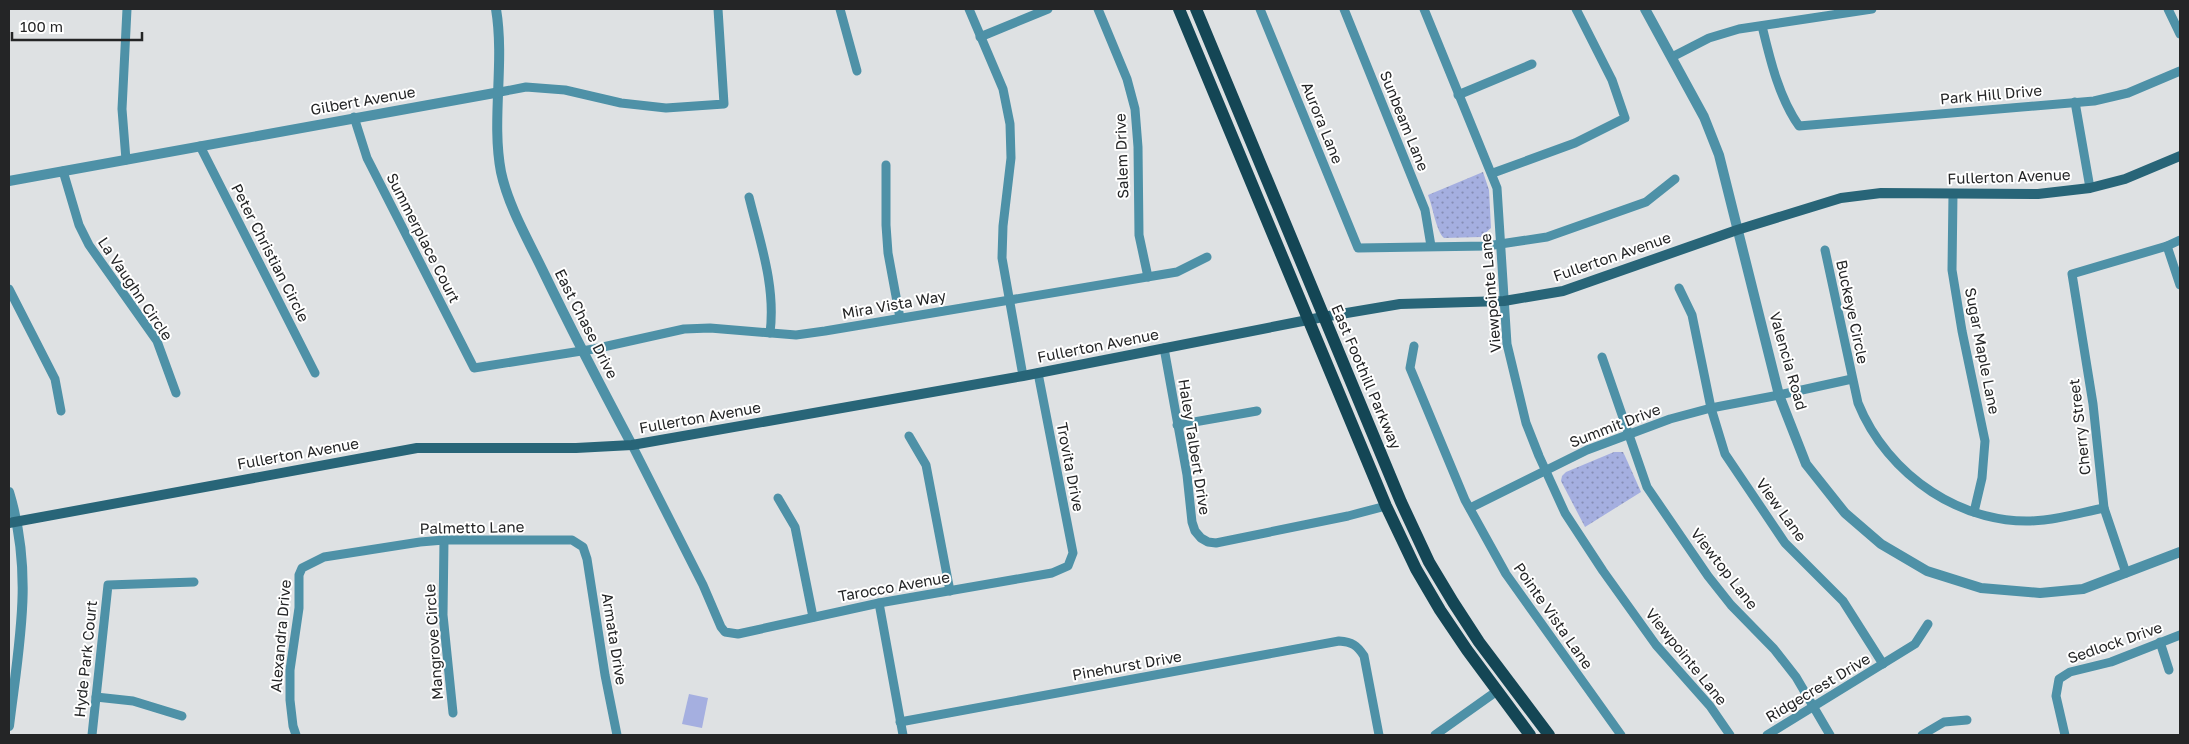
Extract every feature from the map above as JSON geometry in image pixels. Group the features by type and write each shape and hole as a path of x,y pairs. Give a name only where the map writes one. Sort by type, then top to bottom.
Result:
{"main road":[{"name":"East Foothill Parkway","path":"1179,9 1386,506 1416,569 1440,610 1497,692 1530,735"},
{"name":"East Foothill Parkway","path":"1196,9 1323,317 1401,502 1429,562 1479,642 1549,735"},
{"name":"Fullerton Avenue","path":"13,521 417,448 576,448 632,445 1022,376 1323,317 1400,304 1504,300 1563,291 1737,230 1841,198 1881,193 2038,194 2090,188 2125,179 2180,156"}],"street":[{"path":"126,160 122,109 127,9"},
{"name":"East Chase Drive","path":"496,9 501,34 499,152 503,180 520,222 582,350 632,445 725,632"},
{"name":"Gilbert Avenue","path":"9,181 526,87 565,90 622,103 666,108 724,104 718,9"},
{"path":"840,9 857,71"},
{"path":"969,9 1003,89 1010,124 1011,158 1003,226 1002,258 1022,376"},
{"path":"980,37 1048,9"},
{"name":"Salem Drive","path":"1098,9 1127,79 1135,110 1138,147 1139,236 1148,277"},
{"name":"Aurora Lane","path":"1260,9 1358,248 1432,246"},
{"name":"Sunbeam Lane","path":"1344,9 1424,210 1432,246"},
{"name":"Viewpointe Lane","path":"1424,9 1497,188 1507,344 1526,423 1565,513 1603,572 1656,645 1710,706 1730,735"},
{"path":"1492,173 1575,143 1625,118 1612,80 1576,9"},
{"name":"Valencia Road","path":"1645,9 1704,117 1719,155 1779,395 1806,464 1845,513 1881,544 1928,571 1981,588 2040,593 2083,589 2180,552"},
{"path":"1672,57 1709,38 1739,29 1872,9"},
{"path":"2168,9 2180,34"},
{"name":"Park Hill Drive","path":"1762,26 1770,61 1792,116 1799,126 2094,101 2128,93 2180,71"},
{"path":"1458,94 1532,64"},
{"path":"2076,102 2090,188"},
{"name":"Summerplace Court","path":"354,117 367,158 474,368"},
{"name":"Peter Christian Circle","path":"200,146 314,372"},
{"path":"886,165 888,253 900,318"},
{"name":"La Vaughn Circle","path":"63,171 79,225 89,246 157,341 176,393"},
{"path":"1432,246 1500,245 1547,237 1646,202 1675,179"},
{"name":"Sugar Maple Lane","path":"1953,194 1952,270 1962,330 1986,442 1982,478 1974,512"},
{"path":"749,196 768,272 773,309 770,333"},
{"path":"2180,240 2167,246 2180,284"},
{"name":"Cherry Street","path":"2126,573 2104,508 2093,404 2072,274 2167,246"},
{"name":"Buckeye Circle","path":"1825,250 1858,403 1867,426 1893,461 1926,491 1974,512 2006,520 2043,520 2104,508"},
{"name":"Mira Vista Way","path":"474,368 594,349 684,329 710,328 796,335 1177,272 1207,256"},
{"name":"View Lane","path":"1679,288 1692,315 1711,408 1725,454 1785,543 1843,601 1884,664"},
{"path":"9,289 55,379 61,411"},
{"name":"Pointe Vista Lane","path":"1414,346 1410,368 1470,508 1506,574 1621,735"},
{"name":"Haley Talbert Drive","path":"1164,348 1187,475 1192,522 1195,531 1201,538 1208,542 1216,543 1348,516 1386,506"},
{"name":"Viewtop Lane","path":"1602,357 1647,487 1708,576 1731,605 1774,648 1796,677 1830,735"},
{"name":"Trovita Drive","path":"1038,373 1073,552 1068,566"},
{"name":"Summit Drive","path":"1470,508 1546,470 1628,434 1670,419 1711,408 1852,379"},
{"path":"1177,425 1257,411"},
{"path":"909,436 926,465 950,591"},
{"path":"9,492 24,576 22,625 9,726"},
{"path":"778,498 795,527 812,617"},
{"name":"Palmetto Lane","path":"302,568 324,557 444,540 572,540 583,548"},
{"name":"Mangrove Circle","path":"444,540 443,615 453,713"},
{"name":"Armata Drive","path":"583,548 587,559 605,675 617,735"},
{"name":"Tarocco Avenue","path":"725,632 738,634 879,603 1052,573 1068,566"},
{"name":"Alexandra Drive","path":"296,735 290,700 290,670 299,608 299,575 302,568"},
{"name":"Hyde Park Court","path":"92,735 108,586 194,582"},
{"path":"879,603 903,735"},
{"name":"Ridgecrest Drive","path":"1767,735 1915,644 1928,624"},
{"name":"Sedlock Drive","path":"2065,735 2056,696 2059,679 2070,672 2111,662 2180,635"},
{"name":"Pinehurst Drive","path":"900,722 1339,641 1349,642 1358,646 1364,656 1379,735"},
{"path":"2160,642 2169,670"},
{"path":"1435,735 1497,692"},
{"path":"96,697 133,701 182,716"},
{"path":"1922,735 1944,722 1967,720"}],"shaded area":[{"path":"1483,172 1489,190 1491,228 1481,237 1444,238 1441,235 1428,195"},
{"path":"1614,452 1623,452 1641,492 1585,527 1561,481 1562,476 1566,472"},
{"path":"689,694 708,698 702,728 682,724"}]}
